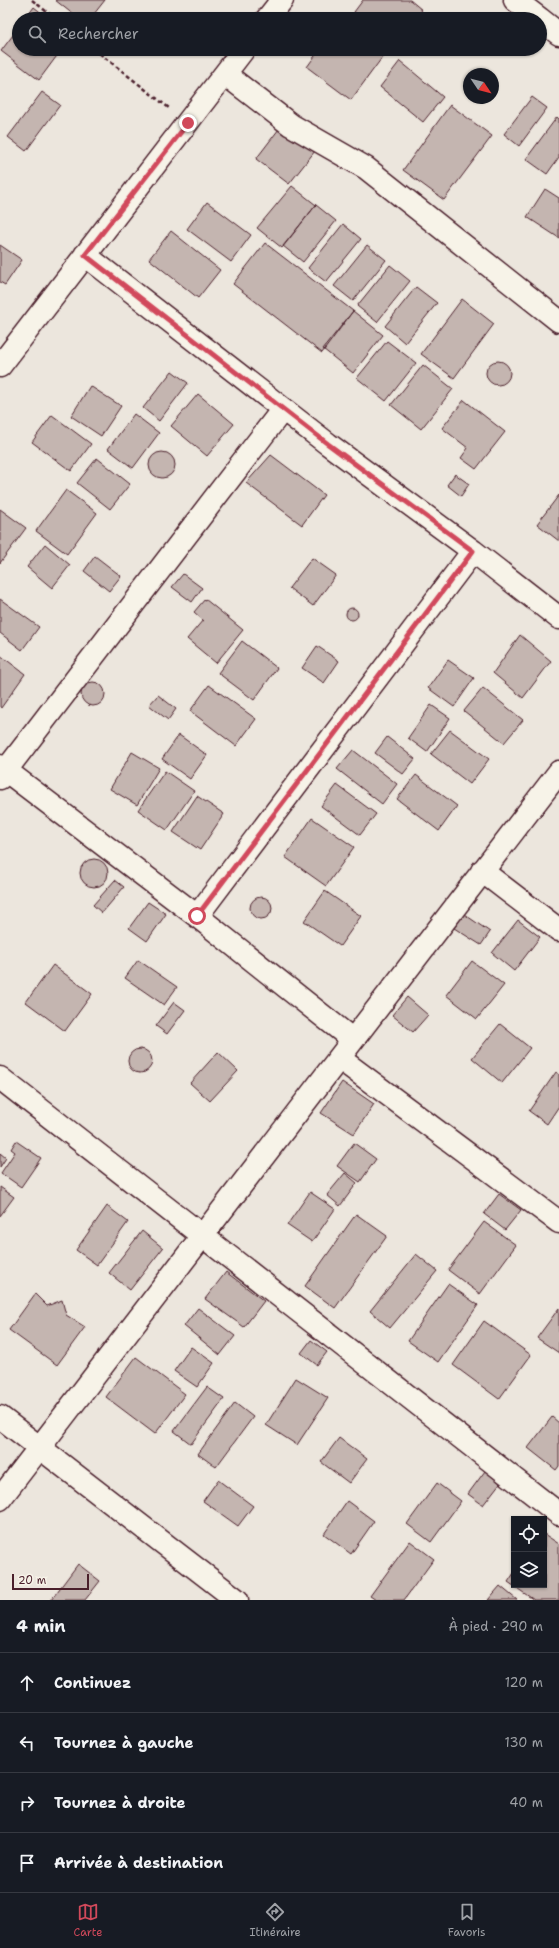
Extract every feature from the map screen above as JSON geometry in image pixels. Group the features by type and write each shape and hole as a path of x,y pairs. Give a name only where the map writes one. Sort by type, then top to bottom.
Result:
{"street":[{"path":"273,12 282,0"},
{"path":"515,0 531,12"},
{"path":"547,25 559,34"},
{"path":"0,366 239,56"},
{"path":"225,74 291,125 366,168 559,321"},
{"path":"85,255 283,409 473,551 559,618"},
{"path":"283,409 2,771 197,916 353,1040"},
{"path":"197,916 473,551"},
{"path":"0,1499 559,772"},
{"path":"482,872 559,930"},
{"path":"339,1058 559,1222"},
{"path":"0,1078 559,1514"},
{"path":"0,1417 238,1600"}],"path":[{"path":"32,0 47,12"},
{"path":"103,56 188,123"}],"building":[{"path":"55,0 105,0 96,12 70,12"},
{"path":"363,0 410,0 422,10 420,12 354,12"},
{"path":"34,7 40,12 30,12"},
{"path":"12,36 12,56 57,56 39,80 1,51"},
{"path":"315,56 383,56 351,100 307,67"},
{"path":"400,61 443,97 423,122 380,87"},
{"path":"42,92 60,105 26,151 8,137"},
{"path":"532,97 547,108 519,146 504,134"},
{"path":"450,105 492,136 444,200 403,170"},
{"path":"557,117 559,119 559,157 547,174 526,159"},
{"path":"282,125 315,151 289,184 256,159"},
{"path":"292,186 316,205 282,248 257,228"},
{"path":"545,189 559,198 559,238 527,217"},
{"path":"207,202 251,235 231,262 187,229"},
{"path":"316,205 336,221 303,262 283,246"},
{"path":"343,224 361,239 326,282 308,268"},
{"path":"171,231 220,270 198,298 149,259"},
{"path":"265,243 353,311 322,353 233,284"},
{"path":"0,245 22,260 5,285 0,282"},
{"path":"367,245 386,260 353,301 334,286"},
{"path":"390,265 410,281 377,322 357,306"},
{"path":"416,287 437,303 405,343 385,326"},
{"path":"462,299 494,324 454,378 421,354"},
{"path":"353,311 383,335 353,373 323,349"},
{"path":"387,341 416,363 386,401 357,378"},
{"path":"498,361 507,364 510,373 507,382 498,385 489,382 486,373 489,364"},
{"path":"423,365 453,389 421,429 391,405"},
{"path":"172,371 188,383 159,421 143,408"},
{"path":"90,386 121,406 101,436 71,416"},
{"path":"198,394 234,424 207,456 171,426"},
{"path":"464,400 505,432 476,469 461,458 468,448 442,428"},
{"path":"134,414 159,433 133,468 108,449"},
{"path":"52,415 91,444 71,471 32,442"},
{"path":"162,452 171,456 175,465 171,474 162,478 153,474 149,465 153,456"},
{"path":"271,455 324,495 302,525 246,483"},
{"path":"97,458 130,484 110,509 77,483"},
{"path":"455,474 469,484 461,496 447,485"},
{"path":"66,490 97,513 67,554 36,531"},
{"path":"559,495 559,541 537,524"},
{"path":"0,509 26,528 0,563"},
{"path":"45,544 70,565 52,588 27,567"},
{"path":"95,556 121,576 109,591 84,571"},
{"path":"312,558 336,575 313,606 289,588"},
{"path":"183,574 202,588 192,602 172,587"},
{"path":"0,599 39,627 22,650 0,633"},
{"path":"205,599 243,630 216,663 187,639 203,620 194,612"},
{"path":"350,608 354,608 358,614 354,620 350,620 346,616 346,612"},
{"path":"520,635 551,661 523,698 493,673"},
{"path":"242,641 277,668 254,700 218,673"},
{"path":"317,646 339,661 324,683 302,668"},
{"path":"0,655 25,674 1,708 0,707"},
{"path":"448,660 474,678 454,707 428,688"},
{"path":"93,682 102,685 105,694 102,703 93,706 84,703 81,694 84,685"},
{"path":"209,685 256,719 236,746 190,711"},
{"path":"483,688 523,720 504,743 464,711"},
{"path":"158,695 176,709 168,720 149,705"},
{"path":"431,705 450,718 427,752 408,738"},
{"path":"450,730 489,759 470,784 431,754"},
{"path":"179,735 207,755 190,779 162,759"},
{"path":"387,737 415,759 403,774 375,753"},
{"path":"353,750 397,784 382,804 337,769"},
{"path":"132,752 159,768 137,805 110,789"},
{"path":"165,771 194,791 167,830 138,810"},
{"path":"416,775 457,806 439,831 397,799"},
{"path":"337,785 376,814 360,835 321,806"},
{"path":"197,796 224,814 200,850 173,832"},
{"path":"312,818 354,847 326,886 285,857"},
{"path":"94,859 104,863 108,873 104,883 94,887 84,883 80,873 84,863"},
{"path":"115,880 124,887 102,913 93,905"},
{"path":"325,891 361,916 340,946 304,921"},
{"path":"261,897 269,900 272,908 269,916 261,919 253,916 250,908 253,900"},
{"path":"148,902 166,914 147,941 129,928"},
{"path":"464,914 490,932 481,945 454,928"},
{"path":"518,920 540,937 514,971 492,953"},
{"path":"138,960 177,987 164,1005 125,978"},
{"path":"472,961 504,985 477,1019 446,995"},
{"path":"53,965 92,994 65,1031 26,1002"},
{"path":"407,997 428,1015 413,1032 392,1015"},
{"path":"174,1002 185,1010 167,1034 156,1026"},
{"path":"500,1024 530,1048 502,1083 472,1058"},
{"path":"140,1049 149,1052 152,1061 149,1070 140,1073 131,1070 128,1061 131,1052"},
{"path":"218,1052 238,1071 210,1101 190,1083"},
{"path":"556,1072 559,1074 559,1106 547,1124 529,1111"},
{"path":"342,1082 374,1104 354,1134 321,1113"},
{"path":"16,1141 41,1158 21,1187 1,1173 15,1152 11,1149"},
{"path":"354,1143 376,1159 360,1182 337,1166"},
{"path":"0,1153 6,1158 0,1167"},
{"path":"345,1173 357,1183 340,1206 327,1195"},
{"path":"0,1187 14,1197 0,1216"},
{"path":"310,1192 335,1209 312,1242 287,1225"},
{"path":"499,1194 521,1210 505,1230 484,1214"},
{"path":"107,1206 128,1222 97,1265 76,1250"},
{"path":"356,1214 387,1236 335,1308 305,1286"},
{"path":"484,1222 516,1245 480,1294 448,1270"},
{"path":"142,1231 163,1248 130,1290 109,1273"},
{"path":"416,1254 437,1271 390,1328 370,1311"},
{"path":"226,1272 264,1301 244,1327 205,1299"},
{"path":"448,1284 478,1305 438,1362 408,1341"},
{"path":"35,1294 47,1306 62,1300 66,1315 85,1327 57,1365 9,1330"},
{"path":"198,1308 235,1336 220,1355 184,1326"},
{"path":"559,1308 559,1353 537,1338"},
{"path":"484,1321 531,1355 499,1399 453,1365"},
{"path":"311,1340 327,1352 317,1365 301,1353"},
{"path":"191,1347 214,1363 197,1387 174,1371"},
{"path":"136,1357 185,1394 155,1434 106,1397"},
{"path":"296,1378 328,1398 297,1445 266,1425"},
{"path":"207,1387 224,1399 191,1444 174,1431"},
{"path":"235,1403 253,1417 216,1467 198,1454"},
{"path":"552,1417 559,1423 559,1466 556,1470 528,1448"},
{"path":"339,1438 367,1459 349,1483 321,1462"},
{"path":"485,1471 500,1483 483,1505 468,1494"},
{"path":"218,1480 253,1506 238,1526 203,1501"},
{"path":"437,1483 461,1501 431,1542 407,1524"},
{"path":"347,1501 374,1521 351,1554 324,1534"},
{"path":"547,1536 559,1544 559,1600 534,1600 517,1588 547,1588"},
{"path":"410,1541 434,1559 404,1600 376,1600 370,1596"},
{"path":"78,1564 100,1581 85,1600 51,1600"},
{"path":"500,1586 517,1600 488,1600"}],"route":[{"path":"188,123 85,255 328,444 473,551 197,916"}]}
